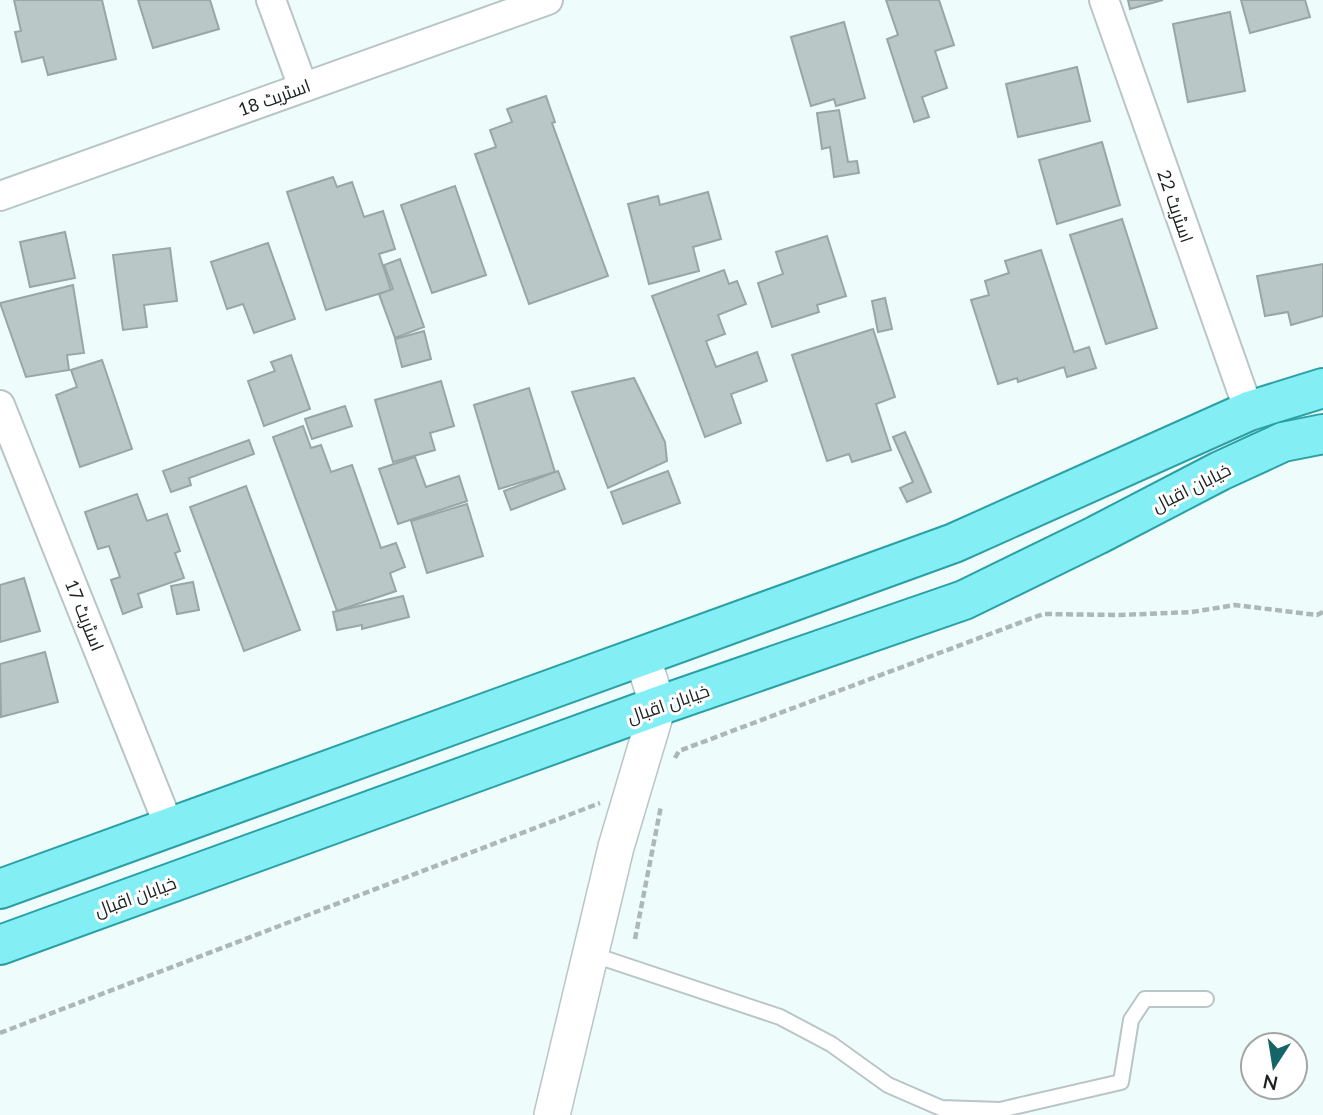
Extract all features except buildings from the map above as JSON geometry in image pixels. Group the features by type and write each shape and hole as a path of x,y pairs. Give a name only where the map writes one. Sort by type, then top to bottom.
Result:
{"main road":[{"path":"0,889 954,543 1249,411 1323,388"},
{"name":"خیابان اقبال","path":"0,945 658,706 964,600 1097,536 1220,471 1283,442 1323,433"}],"street":[{"path":"271,0 303,87"},
{"name":"اسٹریٹ 18","path":"0,195 548,0"},
{"name":"اسٹریٹ 22","path":"1104,0 1249,411"},
{"name":"اسٹریٹ 17","path":"0,405 169,826"},
{"path":"552,1115 591,954 648,792 658,706 642,656"}],"lane":[{"path":"591,954 780,1017 831,1044 888,1085 941,1108 1000,1110 1121,1082 1131,1020 1145,999 1206,999"}],"path":[{"path":"668,768 679,751 1043,614 1180,612 1235,605 1317,615 1323,612"},
{"path":"0,1033 648,792 635,939"}]}
